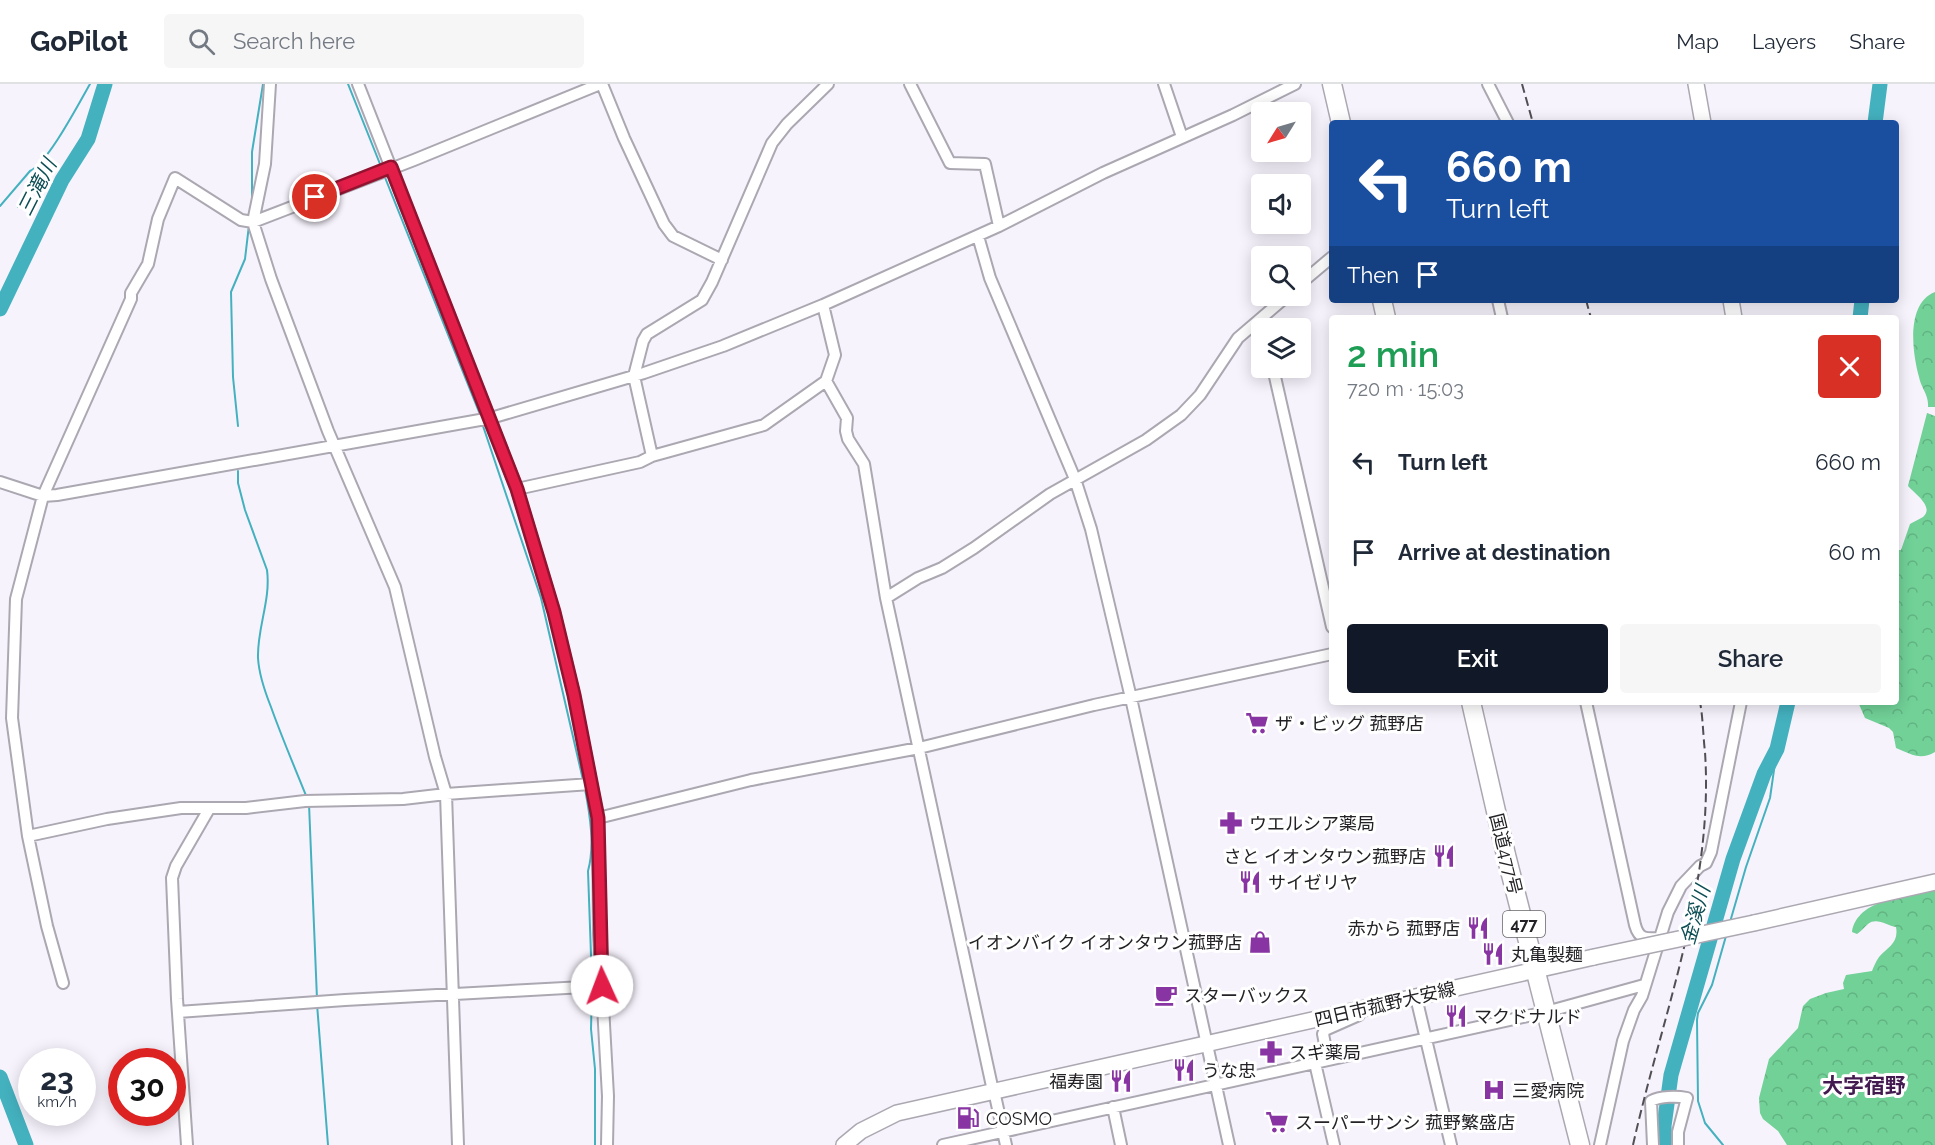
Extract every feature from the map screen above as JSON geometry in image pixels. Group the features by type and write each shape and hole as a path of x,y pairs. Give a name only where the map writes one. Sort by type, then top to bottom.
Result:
{"highway":[{"path":"1332,84 1340,120"},
{"name":"国道477号","path":"1472,705 1506,855 1580,1145"}],"main road":[{"path":"1696,84 1702,120"},
{"name":"四日市菰野大安線","path":"844,1145 861,1131 897,1113 1393,1003 1535,969 1935,882"}],"street":[{"path":"270,84 265,164 249,221 334,445 395,587 435,757 446,794 458,1145"},
{"path":"358,84 385,170 484,419 517,489 554,612 574,695 587,784 598,818 595,987 608,1096 606,1145"},
{"path":"249,221 385,170 601,84 664,224 673,236 722,261"},
{"path":"652,456 634,376 642,341 647,334 702,300 722,261 772,144 787,124 828,84"},
{"path":"910,84 950,163 985,164 999,226"},
{"path":"1164,84 1182,137"},
{"path":"0,482 44,496 57,495 484,419 634,376 723,346 823,305 978,236 1103,173 1233,115 1295,84"},
{"path":"1488,84 1506,120"},
{"path":"63,983 47,926 28,836 12,718 16,599 44,496 131,293 148,264 158,219 175,178 249,221"},
{"path":"978,236 990,278 1076,479 1091,529 1131,698 1229,1145"},
{"path":"1311,275 1329,260"},
{"path":"517,489 640,462 652,456 764,425 826,381 835,355 823,305"},
{"path":"886,598 918,578 942,568 1050,494 1146,440 1181,415 1200,395 1238,338 1275,306"},
{"path":"1275,378 1329,614"},
{"path":"826,381 847,418 848,439 864,464 886,598 1006,1145"},
{"path":"598,818 751,780 919,748 1094,705 1329,655"},
{"path":"1587,705 1635,925 1641,936 1650,939 1659,938"},
{"path":"1600,1145 1623,1041 1668,912 1681,886 1708,859 1740,705"},
{"path":"28,836 107,819 181,808 246,808 309,801 403,799 587,784"},
{"path":"187,1145 172,878 176,866 208,809"},
{"path":"942,1145 1546,1012 1644,985"},
{"path":"178,1012 595,987"},
{"path":"1416,997 1450,1145"},
{"path":"1328,1060 1323,1034 1325,1030 1393,1003"},
{"path":"1315,1063 1334,1145"},
{"path":"1653,1145 1651,1101 1682,1097 1688,1098 1678,1132 1678,1145"},
{"path":"1113,1107 1121,1145"}],"green space":[{"path":"1935,292 1935,407 1928,407 1916,367 1913,329 1919,306"},
{"path":"1927,413 1935,416 1935,752 1925,756 1896,748 1893,732 1865,718 1859,705 1899,705 1899,550 1901,550 1910,524 1923,517 1927,509 1919,496 1908,486"},
{"path":"1935,890 1935,1145 1787,1145 1778,1131 1763,1119 1760,1113 1759,1098 1769,1059 1798,1028 1803,1006 1810,999 1844,989 1843,983 1846,975 1872,971 1879,957 1894,941 1896,927 1875,921 1857,934 1852,932 1863,912 1898,897"}],"waterway":[{"path":"0,206 45,157 63,132 90,84"},
{"name":"三滝川","path":"0,309 62,180 88,139 105,84"},
{"path":"252,202 252,152 263,84"},
{"path":"348,84 382,169"},
{"name":"金溪川","path":"1875,120 1880,84"},
{"path":"18,207 31,185 35,169"},
{"path":"384,175 481,417"},
{"path":"238,426 233,377 231,292 245,259 249,225"},
{"name":"金溪川","path":"1860,315 1862,303"},
{"path":"482,423 541,598 583,780"},
{"path":"238,471 238,483 245,510 267,570 267,592 258,647 260,671 284,742 307,798"},
{"name":"金溪川","path":"1665,1145 1664,1126 1671,1075 1733,859 1764,774 1777,749 1787,705"},
{"path":"1730,922 1770,798 1777,749"},
{"path":"585,789 591,841 588,871 592,983"},
{"path":"309,804 317,999"},
{"path":"1723,1145 1705,1123 1698,1101 1697,1020 1698,1013 1712,985 1726,936"},
{"path":"592,989 595,1145"},
{"path":"317,1004 328,1145"},
{"name":"三滝川","path":"0,1077 26,1145"}],"railway":[{"path":"1522,84 1532,120"},
{"path":"1587,303 1590,315"},
{"path":"1633,1145 1683,951 1702,852 1706,803 1705,752 1700,705"}],"place":[{"name":"ザ・ビッグ 菰野店","path":"1257,723"},
{"name":"ウエルシア薬局","path":"1231,823"},
{"name":"さと イオンタウン菰野店","path":"1444,856"},
{"name":"サイゼリヤ","path":"1250,882"},
{"name":"赤から 菰野店","path":"1478,928"},
{"name":"イオンバイク イオンタウン菰野店","path":"1260,942"},
{"name":"丸亀製麺","path":"1493,954"},
{"name":"スターバックス","path":"1166,995"},
{"name":"マクドナルド","path":"1456,1016"},
{"name":"スギ薬局","path":"1271,1052"},
{"name":"うな忠","path":"1184,1070"},
{"name":"福寿園","path":"1121,1081"},
{"name":"三愛病院","path":"1494,1090"},
{"name":"COSMO","path":"968,1118"},
{"name":"スーパーサンシ 菰野繁盛店","path":"1277,1122"}],"district":[{"name":"大字宿野","path":"1864,1085"}],"route":[{"path":"315,197 391,167 517,489 554,612 574,695 598,818 602,986"}]}
